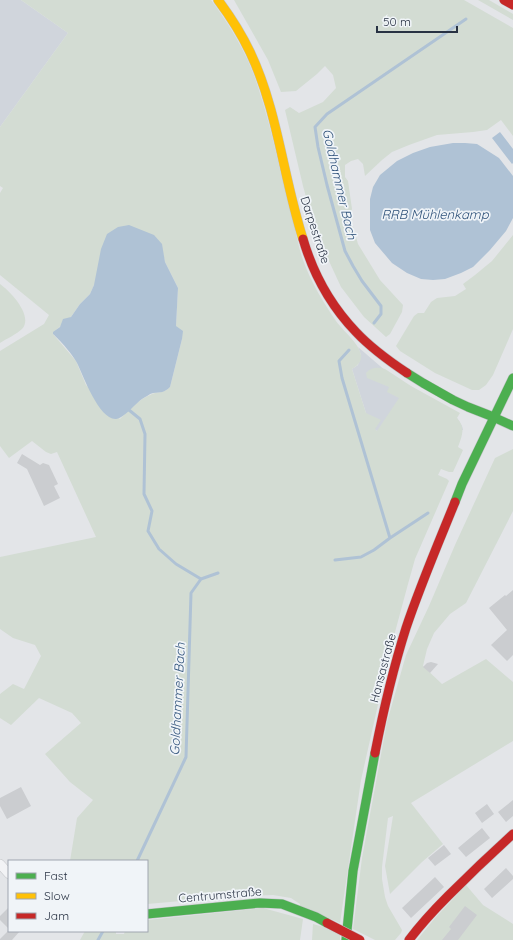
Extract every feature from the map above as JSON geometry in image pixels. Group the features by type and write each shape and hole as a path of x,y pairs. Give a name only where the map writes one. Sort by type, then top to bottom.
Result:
{"main road":[{"name":"Darpestraße","path":"218,0 247,45 261,77 272,113 304,244 317,274 330,297 356,331 368,343 398,366 428,385 469,407 513,426"},
{"path":"504,0 513,5"},
{"name":"Hansastraße","path":"346,940 353,871 379,732 406,629 432,558 462,484 513,378"},
{"path":"410,940 414,932 443,900 513,834"},
{"name":"Centrumstraße","path":"148,914 260,903 282,904 316,917 360,940"}],"street":[{"path":"0,864 8,873"}],"shaded area":[{"path":"0,0 21,0 68,33 0,127"},
{"path":"21,0 211,0 225,20 250,64 268,121 299,247 306,268 331,314 360,351 360,362 352,369 366,413 381,420 375,429 377,431 399,398 387,392 389,387 367,378 366,373 375,368 385,369 411,386 460,413 457,418 462,425 462,432 458,447 463,450 453,472 441,469 438,475 449,481 415,559 391,647 361,780 340,923 300,906 300,904 291,898 273,895 227,897 148,904 148,860 70,860 77,818 93,800 70,782 45,754 81,723 72,713 39,698 11,725 0,718 0,694 13,684 24,689 41,656 35,645 13,638 0,629 0,557 96,537 57,452 51,454 46,452 32,441 9,458 0,446 0,351 44,324 49,315 0,275 0,193 3,188 0,186 0,127 68,33","holes":["161,244 165,262 178,288 176,326 182,339 170,387 165,391 153,394 142,400 120,419 86,385 76,361 53,334 71,317 80,304 90,294 94,285"]},
{"path":"234,0 464,0 513,28 513,136 501,120 487,130 437,135 392,152 365,176 363,164 358,159 345,165 345,177 348,181 352,209 350,216 358,244 380,280 403,305 402,312 390,334 386,337 364,317 341,287 316,233 285,110 290,107 299,113 323,102 336,88 333,75 325,66 296,91 281,92 268,60"},
{"path":"478,0 489,0 513,14 513,20"},
{"path":"513,235 513,329 493,375 486,385 479,390 472,390 435,373 400,351 396,346 414,316 418,313 424,313 431,302 437,298 455,296 466,289 463,284 492,261"},
{"path":"0,284 15,298 19,304 25,317 25,324 22,329 0,343"},
{"path":"358,347 387,372 457,418 463,430 377,431 374,429 366,413 352,369 358,365 361,355"},
{"path":"513,449 513,511 466,603 450,614 434,633 427,649 423,666 442,684 486,659 513,682 513,741 411,803 443,844 422,862 390,894 385,866 393,816 388,818 382,879 388,906 402,930 395,940 375,940 353,929 362,858 387,722 406,655 495,458"},
{"path":"466,885 483,905 513,924 513,940 417,940 435,918"},
{"path":"263,908 303,919 300,940 80,940 84,932 116,932 116,934 124,934 125,932 148,932 148,920"},
{"path":"313,924 324,927 340,935 340,940 312,940"}],"water":[{"path":"500,132 513,149 512,164 492,138"},
{"name":"RRB Mühlenkamp","path":"453,143 477,144 499,158 513,176 513,218 506,231 473,267 445,279 421,279 407,273 392,263 375,243 370,230 370,199 373,187 380,175 397,161 430,147"},
{"path":"129,225 154,235 162,244 165,262 178,288 176,326 183,331 170,387 164,391 153,393 142,399 122,417 116,419 110,417 98,405 92,396 75,360 53,334 53,332 60,327 63,319 71,317 80,304 90,294 94,285 101,249 107,234 118,227"}],"building":[{"path":"22,454 40,465 43,463 49,465 58,484 54,486 60,498 44,506 27,469 17,463"},
{"path":"513,590 513,655 507,661 491,645 507,630 489,608"},
{"path":"431,662 438,664 430,673 423,667 427,663"},
{"path":"21,787 31,806 7,819 0,806 0,798"},
{"path":"513,800 513,816 506,822 498,812"},
{"path":"487,804 494,814 482,823 475,813"},
{"path":"482,828 490,838 466,857 458,848"},
{"path":"444,845 451,854 435,866 428,858"},
{"path":"506,868 513,876 513,879 492,898 484,889"},
{"path":"435,877 444,887 411,918 402,908"},
{"path":"465,906 477,915 458,940 442,940 451,929 449,927"},
{"path":"8,908 8,928 0,920 0,916"},
{"path":"8,931 19,932 12,940 0,939"}],"waterway":[{"name":"Goldhammer Bach","path":"374,323 381,314 381,306 362,281 345,251 327,185 315,127 327,114 466,19"},
{"name":"Goldhammer Bach","path":"349,350 339,361 342,378 390,538"},
{"name":"Goldhammer Bach","path":"129,410 140,419 145,434 144,494 152,511 148,531 159,549 176,564 201,579"},
{"name":"Goldhammer Bach","path":"335,560 361,557 374,550 428,513"},
{"name":"Goldhammer Bach","path":"137,860 186,757 191,593 201,579 218,573"},
{"name":"Goldhammer Bach","path":"98,940 102,932"}],"traffic: fast":[{"path":"407,373 453,400 513,426"},
{"path":"455,502 462,484 513,378"},
{"path":"346,940 353,871 375,753"},
{"path":"148,914 260,903 282,904 316,917 327,923"}],"traffic: slow":[{"path":"218,0 243,38 259,74 274,121 290,192 303,239"}],"traffic: jam":[{"path":"504,0 513,5"},
{"path":"303,239 318,277 331,300 347,322 368,343 407,373"},
{"path":"375,753 381,722 406,628 455,502"},
{"path":"409,940 443,901 513,834"},
{"path":"327,923 360,940"}]}
